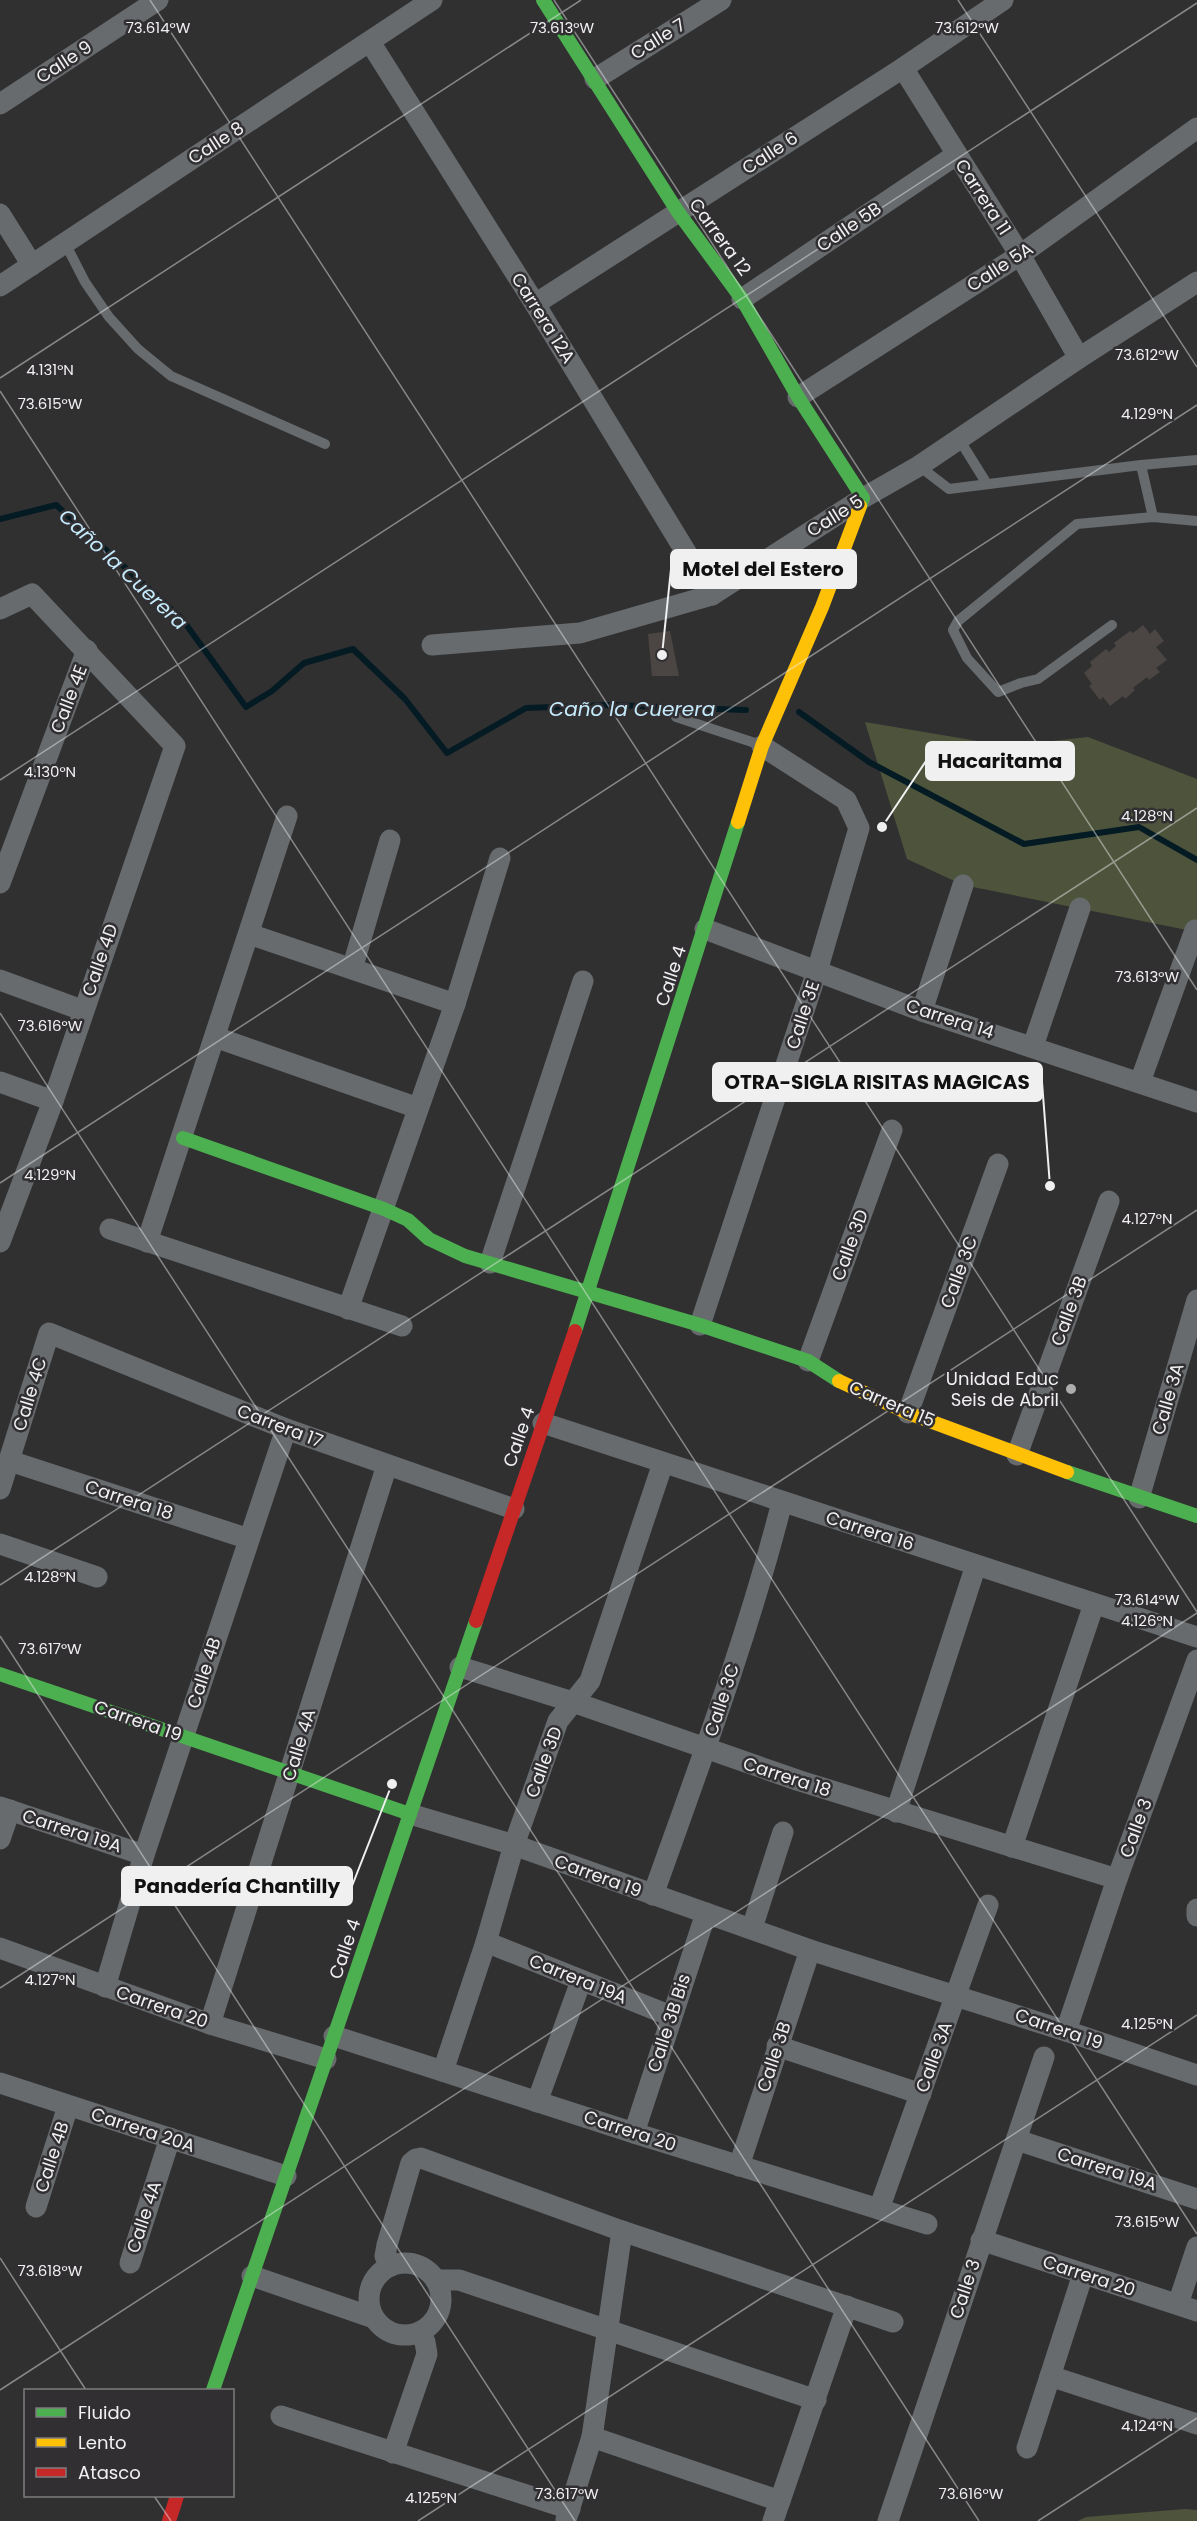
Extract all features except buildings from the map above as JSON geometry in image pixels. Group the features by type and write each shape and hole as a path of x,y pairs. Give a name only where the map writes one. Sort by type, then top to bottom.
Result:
{"street":[{"name":"Calle 9","path":"0,104 158,0"},
{"name":"Calle 8","path":"0,286 432,0"},
{"name":"Carrera 12","path":"543,0 678,212 742,299 798,397 863,498"},
{"name":"Calle 7","path":"595,79 721,0"},
{"name":"Calle 6","path":"535,304 903,68 1003,0"},
{"name":"Carrera 12A","path":"370,42 535,304 712,595"},
{"name":"Carrera 11","path":"903,68 1020,255 1079,358"},
{"name":"Calle 5A","path":"798,397 1020,255 1197,128"},
{"name":"Calle 5B","path":"742,299 956,155"},
{"path":"0,214 32,265"},
{"name":"Calle 5","path":"432,645 580,633 712,595 863,498 919,466 1197,282"},
{"name":"Calle 4","path":"214,2389 588,1293 762,746 822,607 863,498"},
{"path":"0,609 32,594 87,650"},
{"name":"Calle 4D","path":"0,1242 53,1101 82,1010 175,746 87,650"},
{"name":"Calle 4E","path":"0,883 87,650"},
{"name":"Calle 3E","path":"700,1325 817,971 859,828 846,800 762,746"},
{"path":"147,1242 287,816"},
{"path":"352,969 390,840"},
{"path":"348,1309 455,1004 500,858"},
{"path":"922,1011 963,885"},
{"path":"1033,1046 1080,908"},
{"name":"Carrera 14","path":"705,928 922,1011 1197,1102"},
{"path":"1140,1082 1195,930"},
{"path":"249,934 455,1004"},
{"path":"0,980 82,1010"},
{"path":"490,1263 583,981"},
{"path":"215,1037 418,1108"},
{"path":"0,1083 53,1101"},
{"name":"Calle 3D","path":"808,1361 892,1130"},
{"name":"Carrera 15","path":"183,1138 384,1209 408,1220 429,1239 465,1256 700,1325 808,1361 838,1381 908,1413 1017,1455 1197,1516"},
{"name":"Calle 3C","path":"908,1413 998,1164"},
{"name":"Calle 3B","path":"1017,1455 1108,1201"},
{"path":"110,1230 402,1326"},
{"name":"Calle 3A","path":"1139,1498 1197,1300"},
{"name":"Carrera 17","path":"49,1333 286,1429 514,1509"},
{"name":"Calle 4C","path":"0,1489 49,1333"},
{"name":"Carrera 16","path":"543,1423 1197,1637"},
{"name":"Calle 4B","path":"105,1987 144,1855 286,1429"},
{"name":"Carrera 18","path":"10,1461 249,1539"},
{"name":"Calle 3D","path":"443,2071 486,1942 514,1845 558,1721 590,1682 663,1463"},
{"name":"Calle 4A","path":"210,2024 387,1465"},
{"name":"Calle 3C","path":"653,1895 705,1749 766,1565 782,1502"},
{"path":"0,1544 98,1577"},
{"path":"896,1812 976,1565"},
{"path":"1012,1847 1094,1604"},
{"name":"Calle 3","path":"1066,2031 1117,1879 1197,1660"},
{"name":"Carrera 18","path":"460,1667 573,1702 705,1749 896,1812 1117,1879"},
{"name":"Carrera 19","path":"0,1674 410,1814 514,1845 810,1950 1197,2075"},
{"path":"0,1839 5,1809"},
{"name":"Carrera 19A","path":"5,1809 144,1855"},
{"path":"752,1928 783,1832"},
{"name":"Calle 3A","path":"879,2209 988,1905"},
{"path":"1197,1909 1197,1916"},
{"name":"Calle 3B Bis","path":"634,2133 706,1913"},
{"name":"Carrera 19A","path":"486,1942 671,2016"},
{"name":"Carrera 20","path":"0,1948 210,2024 326,2059"},
{"name":"Calle 3B","path":"739,2166 810,1950"},
{"path":"537,2102 581,1981"},
{"name":"Carrera 20","path":"334,2036 634,2133 927,2224"},
{"path":"777,2046 921,2094"},
{"name":"Calle 3","path":"888,2521 1044,2057"},
{"name":"Carrera 20A","path":"0,2083 286,2176"},
{"name":"Calle 4B","path":"36,2207 68,2106"},
{"name":"Calle 4A","path":"130,2263 170,2138"},
{"name":"Carrera 19A","path":"1017,2140 1197,2199"},
{"path":"391,2266 385,2256 387,2245 411,2163 421,2158 622,2231 893,2322"},
{"path":"281,2416 568,2515 592,2437 622,2231"},
{"name":"Carrera 20","path":"981,2240 1188,2307"},
{"path":"1188,2307 1197,2247"},
{"path":"252,2276 374,2318 381,2325 399,2334 419,2332 428,2326 440,2310 441,2299 436,2280 430,2272 411,2263 391,2266 382,2271 371,2288 369,2298 374,2318"},
{"path":"1027,2448 1083,2274"},
{"path":"436,2280 459,2280 816,2400"},
{"path":"773,2521 847,2306"},
{"path":"393,2453 427,2354 425,2342 419,2332"},
{"path":"1050,2376 1197,2424"},
{"path":"592,2437 780,2501"},
{"path":"168,2521 177,2497"}],"lane":[{"path":"65,243 84,282 109,317 138,349 171,376 325,444"},
{"path":"959,439 987,484"},
{"path":"919,466 949,489 1197,460"},
{"path":"1141,465 1153,517"},
{"path":"1112,625 1038,679 998,692 967,658 952,630 958,621 1077,524 1153,517 1197,521"},
{"path":"676,717 762,746"}],"green space":[{"path":"865,722 1007,746 1088,737 1197,779 1197,932 963,885 907,859"},
{"path":"1197,2510 1197,2521 1078,2521 1086,2517"}],"waterway":[{"name":"Caño la Cuerera","path":"0,519 56,505 182,619 246,707 272,691 304,663 353,649 405,699 447,753 526,708 611,705 746,710"},
{"name":"Caño la Cuerera","path":"799,712 869,762 1024,844 1139,827 1197,860"}],"traffic: fast":[{"path":"543,0 678,212 742,299 798,397 863,498 860,506"},
{"path":"575,1331 738,822"},
{"path":"183,1138 384,1209 408,1220 429,1239 465,1256 700,1325 808,1361 839,1381"},
{"path":"1067,1472 1197,1516"},
{"path":"213,2389 476,1621"},
{"path":"0,1674 410,1814"}],"traffic: slow":[{"path":"738,822 762,746 822,607 860,506"},
{"path":"839,1381 908,1413 1067,1472"}],"traffic: jam":[{"path":"476,1621 575,1331"},
{"path":"169,2521 177,2497"}],"place":[{"name":"Motel del Estero","path":"662,655"},
{"name":"Hacaritama","path":"882,827"},
{"name":"OTRA-SIGLA RISITAS MAGICAS","path":"1050,1186"},
{"name":"Unidad Educ Seis de Abril","path":"1071,1389"},
{"name":"Panadería Chantilly","path":"392,1784"}]}
